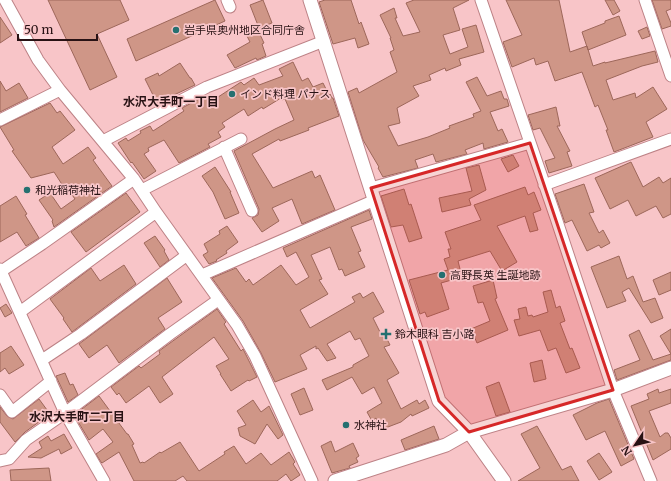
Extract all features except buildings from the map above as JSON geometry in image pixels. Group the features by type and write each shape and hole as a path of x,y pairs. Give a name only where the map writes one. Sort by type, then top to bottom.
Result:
{"street":[{"path":"6,0 38,60 60,90 134,179 237,325 255,356 312,481"},
{"path":"310,0 439,401 469,432 504,481"},
{"path":"481,0 612,390 651,481"},
{"path":"645,0 671,76"},
{"path":"103,141 207,87 324,42"},
{"path":"0,120 60,90"},
{"path":"142,190 241,139"},
{"path":"544,185 671,140"},
{"path":"202,276 373,194 530,143"},
{"path":"224,147 252,211"},
{"path":"104,481 65,413 0,271 42,244 134,179"},
{"path":"20,312 156,212"},
{"path":"42,360 81,334 187,255"},
{"path":"0,460 9,459 26,440 218,300"},
{"path":"334,481 446,445 469,432 612,390 671,368"},
{"path":"0,396 12,412 51,381"}],"highlighted area":[{"path":"530,143 613,390 469,432 439,401 371,188"}],"place":[{"name":"岩手県奥州地区合同庁舎","path":"176,30"},
{"name":"インド料理 パナス","path":"232,94"},
{"name":"和光稲荷神社","path":"27,190"},
{"name":"高野長英 生誕地跡","path":"442,275"},
{"name":"鈴木眼科 吉小路","path":"386,334"},
{"name":"水神社","path":"346,425"}],"district":[{"name":"水沢大手町一丁目","path":"171,101"},
{"name":"水沢大手町二丁目","path":"77,416"}]}
